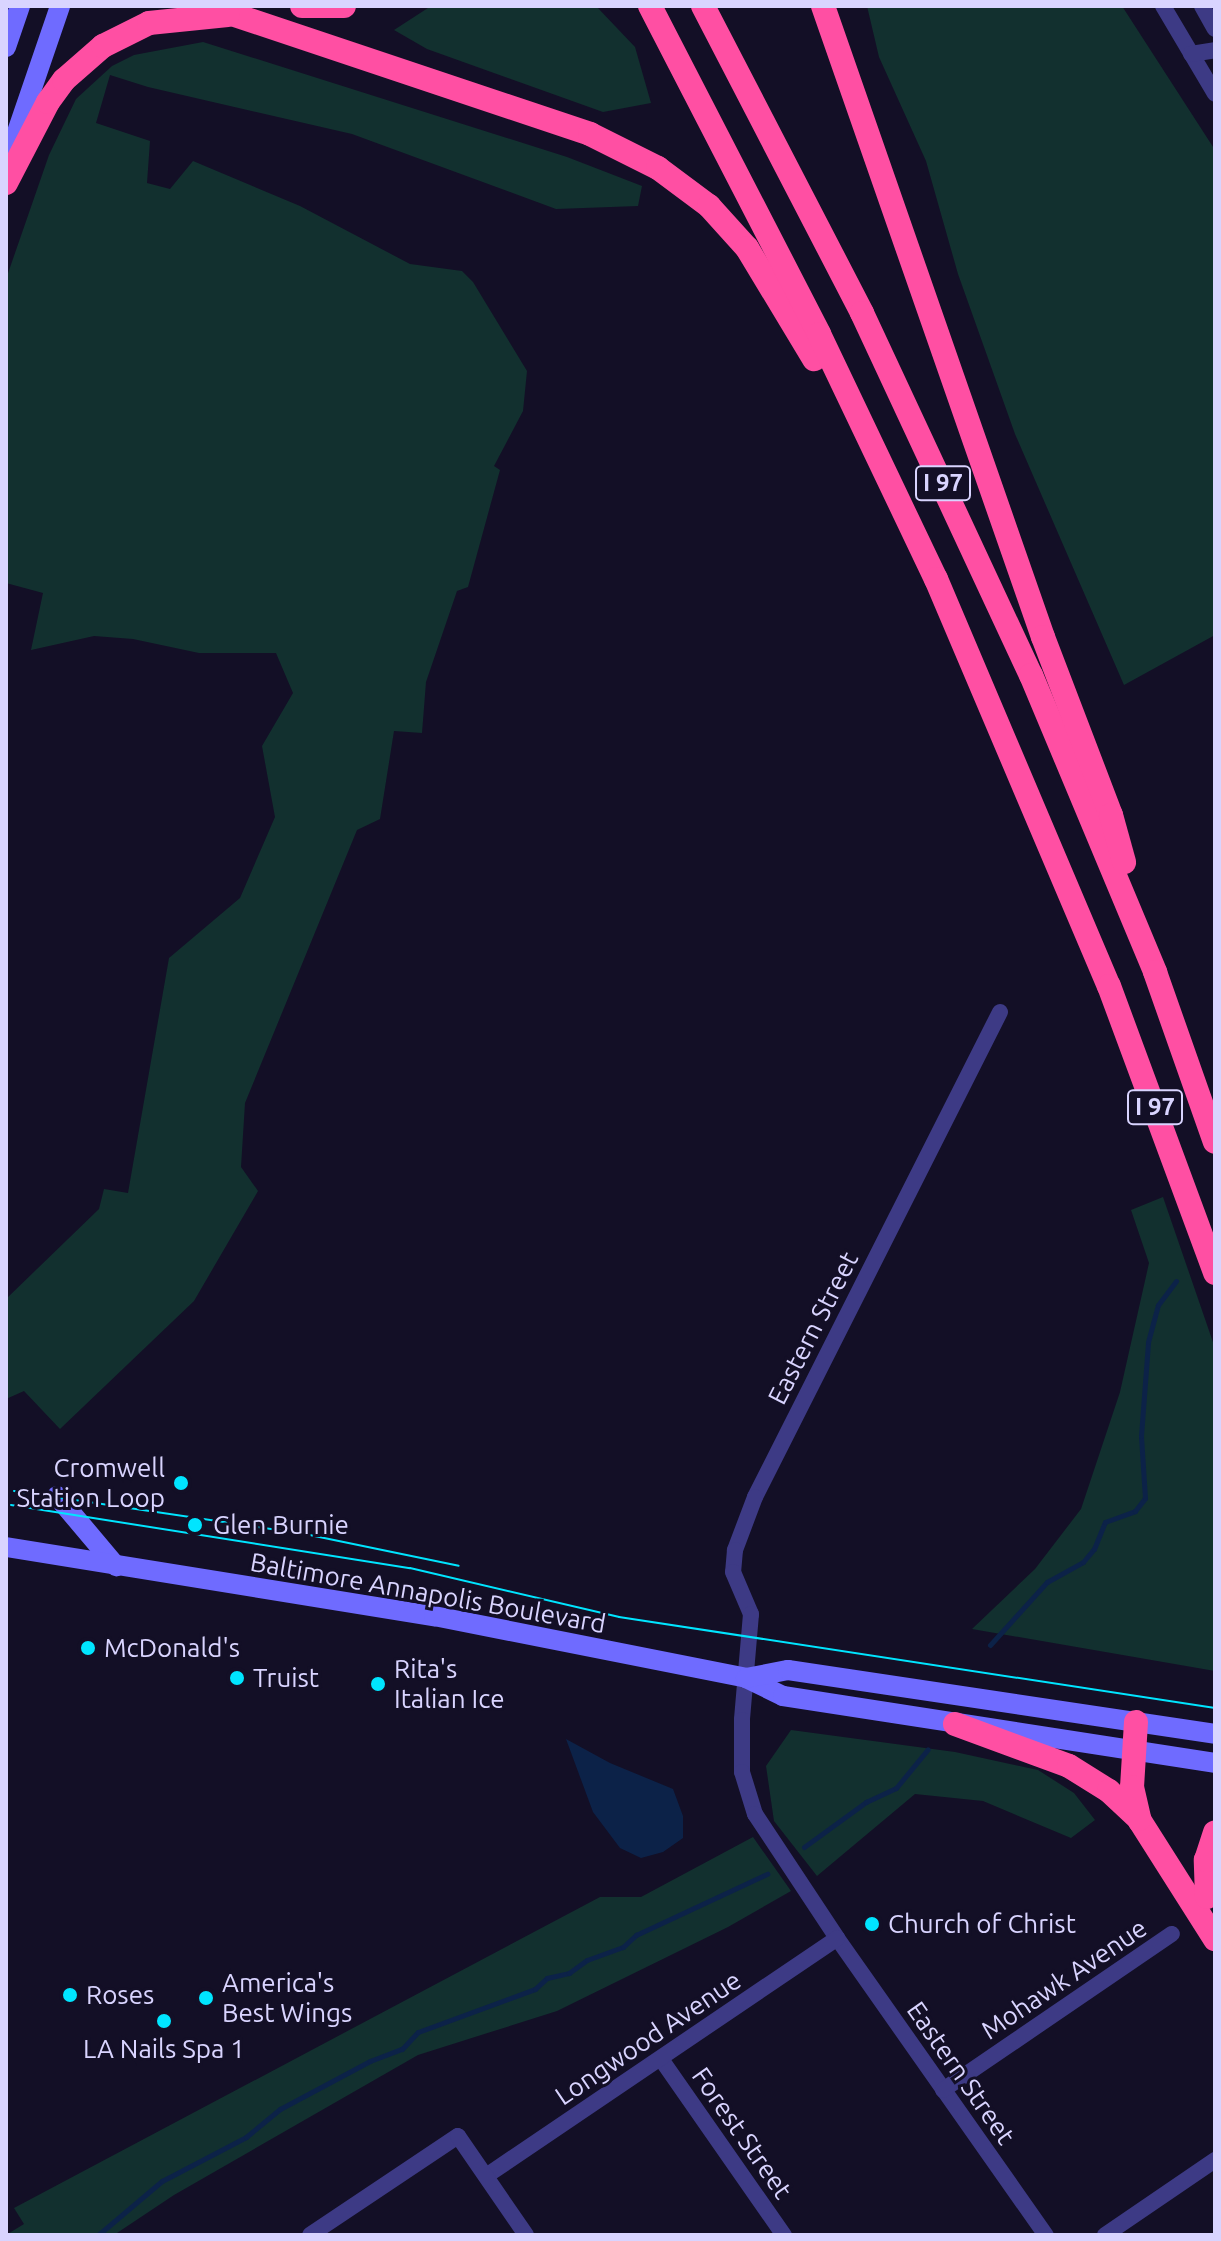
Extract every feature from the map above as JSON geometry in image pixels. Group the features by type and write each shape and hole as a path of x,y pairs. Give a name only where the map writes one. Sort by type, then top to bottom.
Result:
{"highway":[{"path":"208,6 590,134 658,168 688,189 727,225 766,273 936,579"},
{"path":"302,6 344,6"},
{"name":"I 97","path":"650,6 819,334 936,579 1109,986 1215,1273"},
{"name":"I 97","path":"703,6 922,438 1031,675 1155,972 1215,1142"},
{"path":"823,6 1043,637 1111,815 1155,972"},
{"path":"6,183 48,102 82,61 103,46 149,23 232,14"},
{"path":"1140,1821 1132,1787 1144,1723"},
{"path":"955,1724 1069,1766 1109,1791 1140,1821 1215,1939"},
{"path":"1140,1751 1156,1816 1211,1903"},
{"path":"1211,1903 1206,1860 1215,1832"}],"main road":[{"path":"6,47 20,6"},
{"path":"6,164 60,6"},
{"path":"57,1496 116,1566"},
{"name":"Baltimore Annapolis Boulevard","path":"6,1547 434,1616 746,1678 783,1696 1215,1763"},
{"name":"Baltimore Annapolis Boulevard","path":"746,1678 788,1670 1215,1734"}],"street":[{"path":"1163,6 1215,94"},
{"path":"1202,6 1215,29"},
{"path":"1191,54 1215,50"},
{"name":"Eastern Street","path":"1000,1012 746,1518 733,1562 734,1580 751,1608 742,1772 750,1803 837,1938 1046,2235"},
{"name":"Mohawk Avenue","path":"943,2090 1172,1934"},
{"name":"Longwood Avenue","path":"486,2176 837,1938"},
{"name":"Forest Street","path":"661,2059 784,2235"},
{"path":"310,2235 458,2136 526,2235"},
{"path":"1105,2235 1215,2160"}],"green space":[{"path":"431,6 596,6 635,47 651,103 603,112 427,49 394,30"},
{"path":"867,6 1122,6 1215,150 1215,635 1124,685 1015,434 958,274 926,161 879,57"},
{"path":"203,42 567,157 642,186 638,206 556,209 352,134 148,87 110,75 96,123 150,141 147,183 170,189 193,161 300,206 410,264 462,271 473,282 527,371 523,411 494,466 500,470 468,587 457,591 426,682 422,733 394,731 380,819 357,830 245,1103 241,1167 258,1191 194,1301 60,1429 24,1391 6,1399 6,1299 99,1209 104,1189 128,1193 169,958 240,898 275,817 262,746 293,693 276,653 199,653 133,639 94,636 31,650 43,593 6,583 6,279 49,155 76,99 112,66 134,55"},
{"path":"1163,1197 1215,1348 1215,1671 972,1629 1035,1569 1081,1509 1120,1392 1149,1263 1131,1210"},
{"path":"791,1730 955,1752 1038,1770 1074,1793 1095,1820 1071,1838 983,1801 915,1794 817,1876 774,1821 766,1766"},
{"path":"753,1837 791,1891 728,1927 557,2011 418,2055 174,2195 114,2235 6,2235 24,2224 14,2208 600,1897 641,1897"}],"water":[{"path":"566,1739 610,1763 673,1789 683,1816 683,1838 663,1852 641,1858 620,1848 593,1812"}],"waterway":[{"path":"990,1645 1047,1582 1083,1562 1094,1549 1105,1522 1135,1511 1145,1498 1141,1436 1148,1342 1158,1305 1176,1281"},
{"path":"804,1847 866,1802 896,1788 928,1749"},
{"path":"98,2235 162,2181 246,2137 280,2109 370,2061 402,2049 418,2032 535,1989 547,1978 569,1973 587,1960 623,1947 636,1935 767,1874"}],"tram line":[{"path":"14,1491 300,1533 459,1566"},
{"path":"11,1505 410,1568 619,1617 1215,1708"}],"place":[{"name":"Cromwell Station Loop","path":"181,1483"},
{"name":"Glen Burnie","path":"195,1525"},
{"name":"McDonald's","path":"88,1648"},
{"name":"Truist","path":"237,1678"},
{"name":"Rita's Italian Ice","path":"378,1684"},
{"name":"Church of Christ","path":"872,1924"},
{"name":"Roses","path":"70,1995"},
{"name":"America's Best Wings","path":"206,1998"},
{"name":"LA Nails Spa 1","path":"164,2021"}]}
